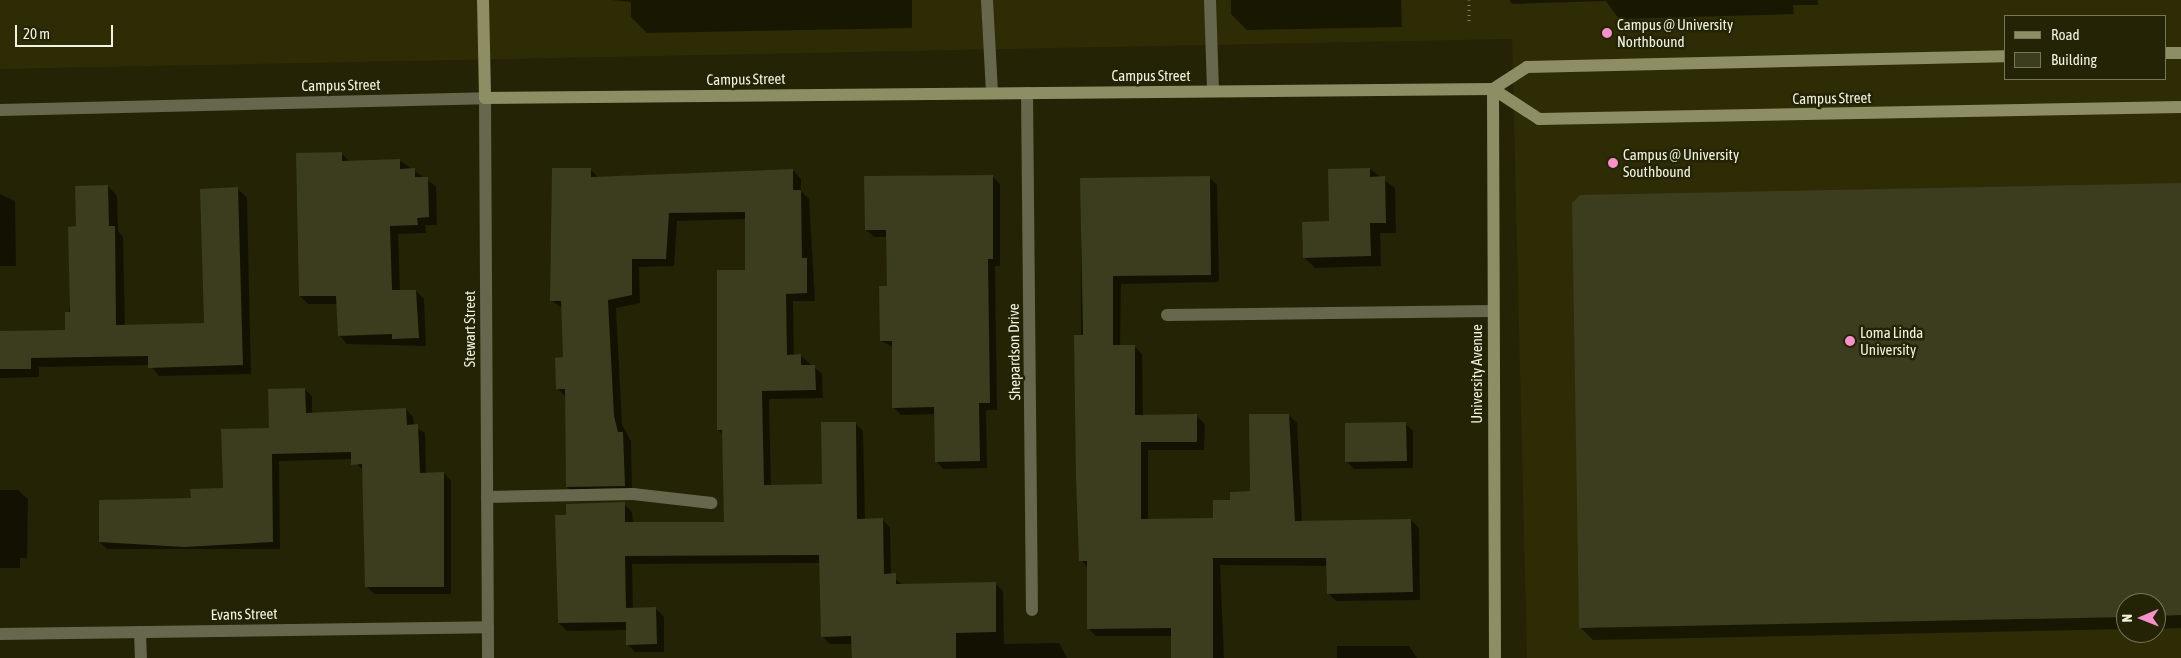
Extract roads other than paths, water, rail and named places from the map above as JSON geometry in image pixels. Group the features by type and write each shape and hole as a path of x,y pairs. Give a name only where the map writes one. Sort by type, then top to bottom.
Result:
{"street":[{"name":"Stewart Street","path":"483,0 488,658"},
{"path":"987,0 992,93"},
{"path":"1210,0 1214,91"},
{"path":"2166,53 2181,53"},
{"path":"1493,89 1527,67 2004,56"},
{"name":"Campus Street","path":"0,110 484,98 1493,89 1539,118 2181,107"},
{"name":"University Avenue","path":"1493,89 1495,658"},
{"name":"Shepardson Drive","path":"1028,93 1032,610"},
{"path":"1167,315 1493,311"},
{"path":"487,497 633,494 710,503"},
{"name":"Evans Street","path":"0,634 488,626"},
{"path":"140,632 141,658"}],"place":[{"name":"Campus @ University Northbound","path":"1607,33"},
{"name":"Campus @ University Southbound","path":"1613,163"},
{"name":"Loma Linda University","path":"1850,341"}]}
